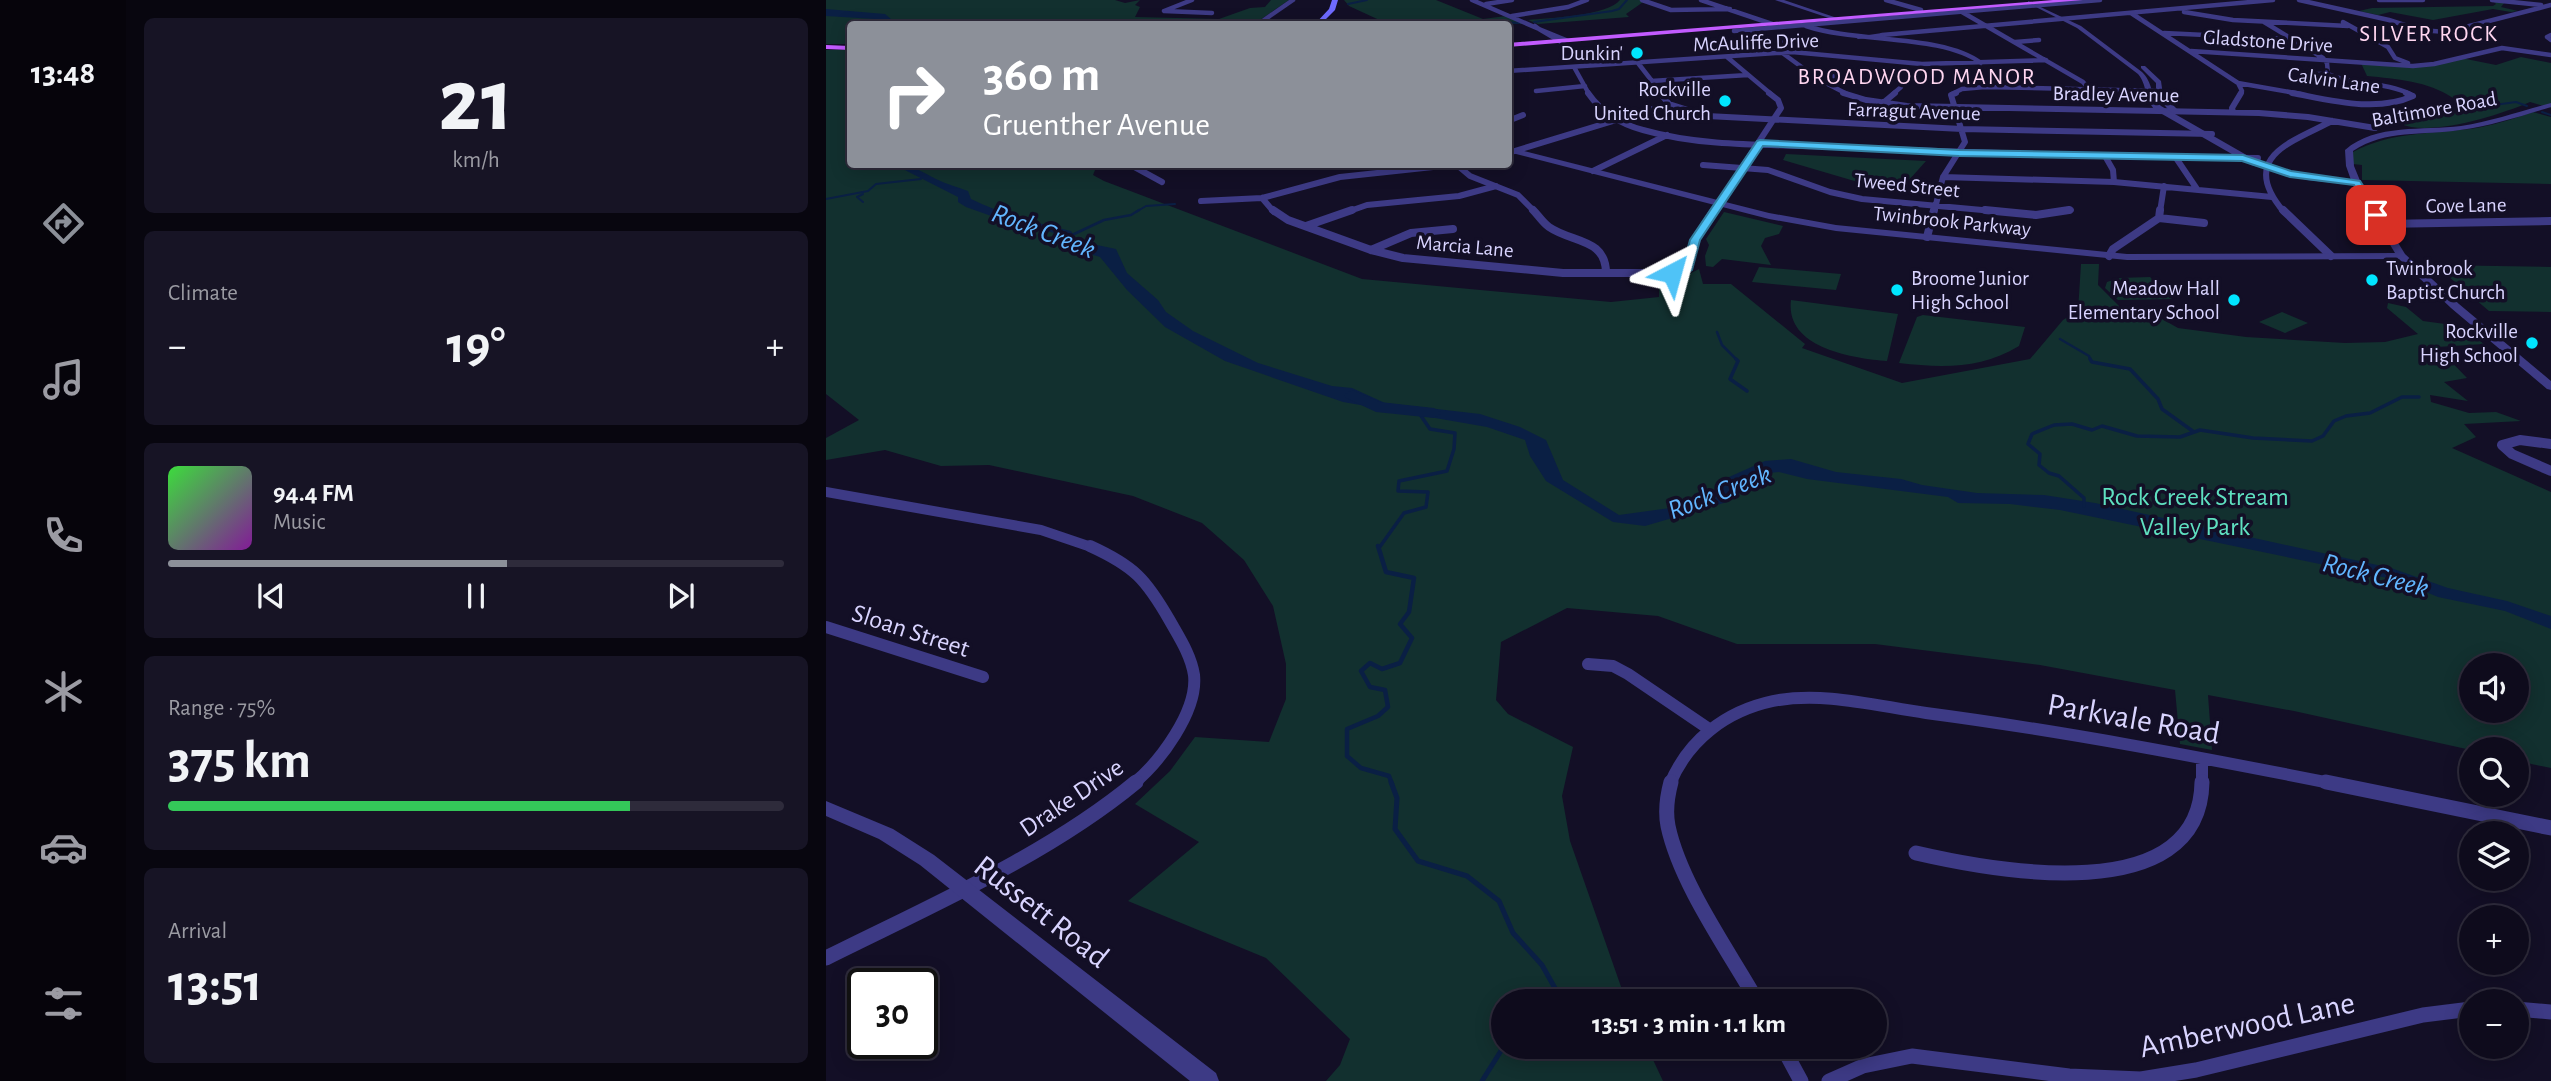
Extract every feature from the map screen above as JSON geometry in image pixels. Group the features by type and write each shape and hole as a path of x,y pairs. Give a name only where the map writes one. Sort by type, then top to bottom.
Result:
{"main road":[{"path":"1321,21 1332,10 1335,0"},
{"path":"2032,3 2056,0"},
{"path":"1512,44 1667,34 2080,0"},
{"path":"1667,34 1774,25"},
{"path":"826,46 847,46"}],"street":[{"path":"1188,0 1164,11 1212,12"},
{"path":"1264,20 1293,0"},
{"path":"1472,0 1552,32 1561,41"},
{"path":"1483,5 1513,0"},
{"path":"1512,16 1568,7 1587,0"},
{"path":"1701,0 1774,25"},
{"path":"1778,0 1837,19 1921,10 2100,0"},
{"path":"1886,0 1921,10"},
{"path":"1858,37 2273,0"},
{"path":"2299,0 2420,30 2446,32 2549,6"},
{"path":"2379,0 2423,0"},
{"path":"2492,0 2549,6"},
{"path":"1637,4 1642,1 1673,10 1708,12 1730,9"},
{"path":"1734,31 1774,25 1962,12 2032,3 2094,31 2152,74 2159,82 2163,100 2175,111 2269,166"},
{"path":"2175,9 2215,18 2348,26"},
{"path":"1962,12 2083,82 2089,89"},
{"path":"2356,12 2342,17 2342,20 2348,26 2388,47 2395,58 2413,66"},
{"path":"2132,13 2238,83 2242,92 2232,108 2233,112"},
{"path":"2068,19 2140,73 2146,79 2150,101 2162,111 2243,158 2307,177 2356,181"},
{"name":"Calvin Lane","path":"2238,83 2359,104 2390,104 2412,99 2413,96 2401,90 2345,82 2328,74 2325,60 2264,22"},
{"path":"1804,25 1821,31 1874,40 1955,48 1968,53 1981,63"},
{"path":"1535,26 1561,41"},
{"name":"Bradley Avenue","path":"1751,30 1844,93 1883,103 1954,107 2233,112 2332,121 2375,128"},
{"path":"1545,32 1552,32"},
{"path":"2164,33 2291,39"},
{"path":"1874,40 1882,35"},
{"path":"2015,42 2039,40"},
{"path":"1771,43 1796,42"},
{"path":"1860,59 1868,49"},
{"name":"Gladstone Drive","path":"2191,51 2413,66 2437,65 2503,49 2551,55"},
{"name":"McAuliffe Drive","path":"1512,71 1785,53 1922,64 2046,60"},
{"path":"1720,204 1781,108 1778,100 1727,57"},
{"path":"1512,151 1669,104 1638,63"},
{"path":"1574,67 1596,106 1616,120 1667,135 1760,143 1959,153 2258,158"},
{"path":"2302,74 2328,74"},
{"path":"1651,81 1748,75"},
{"path":"1819,77 1849,75"},
{"path":"1883,103 1901,87 1900,84"},
{"path":"1536,91 1585,86"},
{"path":"1927,237 1943,177 1965,142 1951,95 1973,88 2160,91"},
{"name":"Farragut Avenue","path":"1669,104 1707,116 1775,120 1962,129 2212,134"},
{"name":"Baltimore Road","path":"2551,105 2464,128 2391,133 2364,141 2349,150 2348,159 2356,181 2401,256 2455,306 2551,387"},
{"path":"1512,119 1523,115"},
{"path":"2331,256 2292,220 2272,197 2265,180 2269,166 2281,147 2295,136 2332,121"},
{"path":"1593,171 1667,135"},
{"name":"Twinbrook Parkway","path":"1512,151 1720,204 1824,226 2109,256 2401,256"},
{"path":"2105,156 2113,170 2114,182"},
{"path":"2176,158 2197,189"},
{"name":"Tweed Street","path":"1703,165 1744,167 1782,173 1841,195 2036,215 2071,210"},
{"path":"1136,168 1162,182"},
{"path":"1201,201 1262,198 1340,177 1429,168"},
{"path":"1462,168 1471,176 1518,195 1549,227 1598,249 1606,259 1606,273"},
{"path":"1943,177 2114,182 2272,197"},
{"path":"1306,226 1367,205 1459,196 1496,186"},
{"path":"2159,218 2164,186"},
{"name":"Marcia Lane","path":"1262,198 1276,214 1371,250 1427,260 1563,273 1680,272 1688,267 1695,240 1720,204"},
{"path":"2109,256 2113,249 2159,218 2204,223"},
{"name":"Cove Lane","path":"2382,224 2551,221"},
{"path":"1371,250 1411,233 1453,229"},
{"path":"2551,444 2508,441 2502,445 2512,454 2551,471"},
{"name":"Drake Drive","path":"826,492 1041,530 1116,558 1144,579 1169,616 1185,648 1194,676 1186,717 1164,752 1142,777 1108,806 965,890 826,958"},
{"name":"Sloan Street","path":"826,627 983,677"},
{"path":"1588,664 1613,666 1628,674 1709,729"},
{"name":"Parkvale Road","path":"1750,989 1682,868 1666,823 1666,803 1677,768 1688,749 1709,729 1739,712 1763,703 1819,697 2039,729 2551,828"},
{"path":"1916,853 1965,865 2020,871 2129,867 2153,859 2170,849 2189,832 2202,802 2202,759"},
{"name":"Russett Road","path":"826,808 859,821 911,849 1208,1081"},
{"name":"Amberwood Lane","path":"1829,1081 1863,1066 1912,1056 2069,1076 2141,1079 2196,1070 2423,1015 2459,1010"},
{"path":"2529,1010 2551,1012"},
{"path":"1789,1059 1801,1081"}],"green space":[{"path":"826,0 1115,0 1125,3 1140,0 1135,5 1140,7 1135,17 1219,19 1250,8 1265,7 1271,0 1289,0 1258,21 847,21 847,44 826,44"},
{"path":"1344,0 1436,0 1483,19 1506,16 1523,24 1512,24 1512,21 1382,21 1349,6"},
{"path":"1620,0 1646,0 1626,14 1629,17 1538,24 1528,20 1591,13 1603,10"},
{"path":"2494,2 2505,2 2501,7 2518,11 2493,9 2433,20 2390,12 2378,15 2359,11 2372,8 2493,6 2496,4"},
{"name":"Rock Creek Stream Valley Park","path":"826,50 847,50 847,168 1096,168 1093,175 1104,181 1362,279 1611,302 1659,297 1659,278 1685,276 1699,269 1703,284 1731,284 1805,344 1802,348 1902,383 2030,359 2063,320 2078,311 2081,264 2099,264 2098,285 2121,308 2162,319 2178,328 2246,337 2345,343 2385,342 2418,334 2387,308 2388,303 2406,307 2423,321 2460,326 2484,344 2437,347 2467,378 2444,382 2468,401 2430,395 2431,402 2469,413 2496,412 2521,421 2464,424 2476,437 2452,448 2551,492 2551,768 2529,763 2529,737 2459,737 2459,747 2208,695 2212,750 2180,744 2175,690 2040,665 1875,644 1737,644 1658,616 1567,608 1501,642 1496,700 1508,714 1573,747 1562,796 1570,841 1622,989 1491,989 1491,1059 1653,1059 1663,1081 1326,1081 1340,1065 1350,1039 1266,958 1128,901 1199,842 1135,804 1170,771 1195,737 1269,742 1286,699 1286,664 1273,606 1244,560 1202,523 1133,496 989,465 941,466 885,450 826,460 826,438 859,420 826,394"},
{"path":"2521,57 2551,63 2551,108 2530,102 2456,125 2425,128 2407,126 2380,116 2449,112 2455,104 2453,98 2422,84 2367,76 2361,63 2427,66 2461,58 2496,65"},
{"path":"2533,112 2551,117 2551,184 2362,180 2362,165 2353,164 2353,152 2367,145 2395,137 2478,128"},
{"path":"1786,154 1926,161 1901,189 1885,190 1783,160"},
{"path":"1724,212 1783,226 1779,234 1765,238 1761,246 1771,265 1722,259 1713,267 1706,266 1705,256 1709,245 1706,239"},
{"path":"2435,265 2551,267 2551,312 2489,311"},
{"path":"1759,267 1841,274 1836,290 1752,282"},
{"path":"2150,277 2172,299 2118,300 2105,288 2107,282 2119,278"},
{"path":"1791,300 1898,314 1887,361 1840,353 1810,340 1799,329 1792,316"},
{"path":"2282,312 2308,323 2285,333 2259,322"},
{"path":"1923,315 2025,327 2019,346 2005,354 1976,363 1931,366 1899,363 1917,317"}],"water":[{"path":"826,9 885,14 893,21 880,21 826,16"},
{"path":"901,168 914,168 968,191 971,199 995,209 1071,231 1078,241 1116,249 1127,273 1158,300 1166,312 1193,331 1258,363 1332,386 1352,388 1385,403 1480,414 1520,427 1546,440 1563,480 1619,515 1670,508 1694,501 1720,487 1720,481 1765,461 1791,459 1836,472 1901,479 1977,493 2044,495 2095,503 2391,568 2448,588 2507,601 2551,616 2551,629 2505,611 2438,597 2397,580 2060,510 2010,504 1958,503 1948,497 1807,479 1779,472 1759,474 1727,502 1645,526 1613,522 1546,481 1530,456 1525,440 1487,427 1343,402 1225,361 1165,327 1127,290 1100,257 1070,248 1065,236 1031,230 966,207 958,202 958,197"}],"waterway":[{"path":"1348,4 1367,0"},
{"path":"1534,22 1612,11 1619,9 1627,0"},
{"path":"1455,21 1481,21"},
{"path":"1512,23 1519,23"},
{"path":"2464,100 2479,107"},
{"path":"2487,106 2516,102 2527,106"},
{"path":"2542,112 2551,115"},
{"path":"826,199 868,191 876,184 921,179"},
{"path":"863,194 857,197 863,202"},
{"path":"1136,212 1146,206 1175,204"},
{"path":"1072,235 1104,220 1131,215 1139,210"},
{"path":"1717,332 1722,345 1738,361 1730,379 1747,391"},
{"path":"2060,339 2089,356 2090,360"},
{"path":"2090,360 2130,369 2158,399 2162,409 2194,432"},
{"name":"Rock Creek","path":"1352,395 1376,407 1434,413"},
{"path":"2084,506 2084,498 2059,476 2049,473 2039,465 2040,454 2028,444 2032,434 2054,425 2072,424 2092,430 2102,426 2137,436 2180,437 2200,430 2253,438 2312,441 2323,436 2334,421 2346,416 2370,413 2402,397 2419,397"},
{"path":"1379,548 1404,513 1426,507 1428,492 1398,491 1399,481 1447,471 1454,449 1455,433 1430,429 1419,413"},
{"path":"1378,546 1386,572 1414,578 1409,612 1400,624 1412,638 1400,663 1382,669 1370,663 1361,671 1370,687 1385,690 1388,707 1378,716 1347,729 1347,756 1361,768 1389,776 1392,784"},
{"path":"1391,782 1397,798 1395,829 1418,861 1467,876 1499,901 1513,933 1542,965 1555,989"},
{"path":"1482,1081 1496,1059"}],"place":[{"name":"Dunkin'","path":"1637,53"},
{"name":"Rockville United Church","path":"1725,101"},
{"name":"Twinbrook Baptist Church","path":"2372,280"},
{"name":"Broome Junior High School","path":"1897,290"},
{"name":"Meadow Hall Elementary School","path":"2234,300"},
{"name":"Rockville High School","path":"2532,343"}],"district":[{"name":"SILVER ROCK","path":"2429,33"},
{"name":"BROADWOOD MANOR","path":"1917,76"}],"route":[{"path":"1672,273 1688,267 1695,240 1760,143 1959,153 2243,158 2290,174 2357,183 2376,215"}]}
